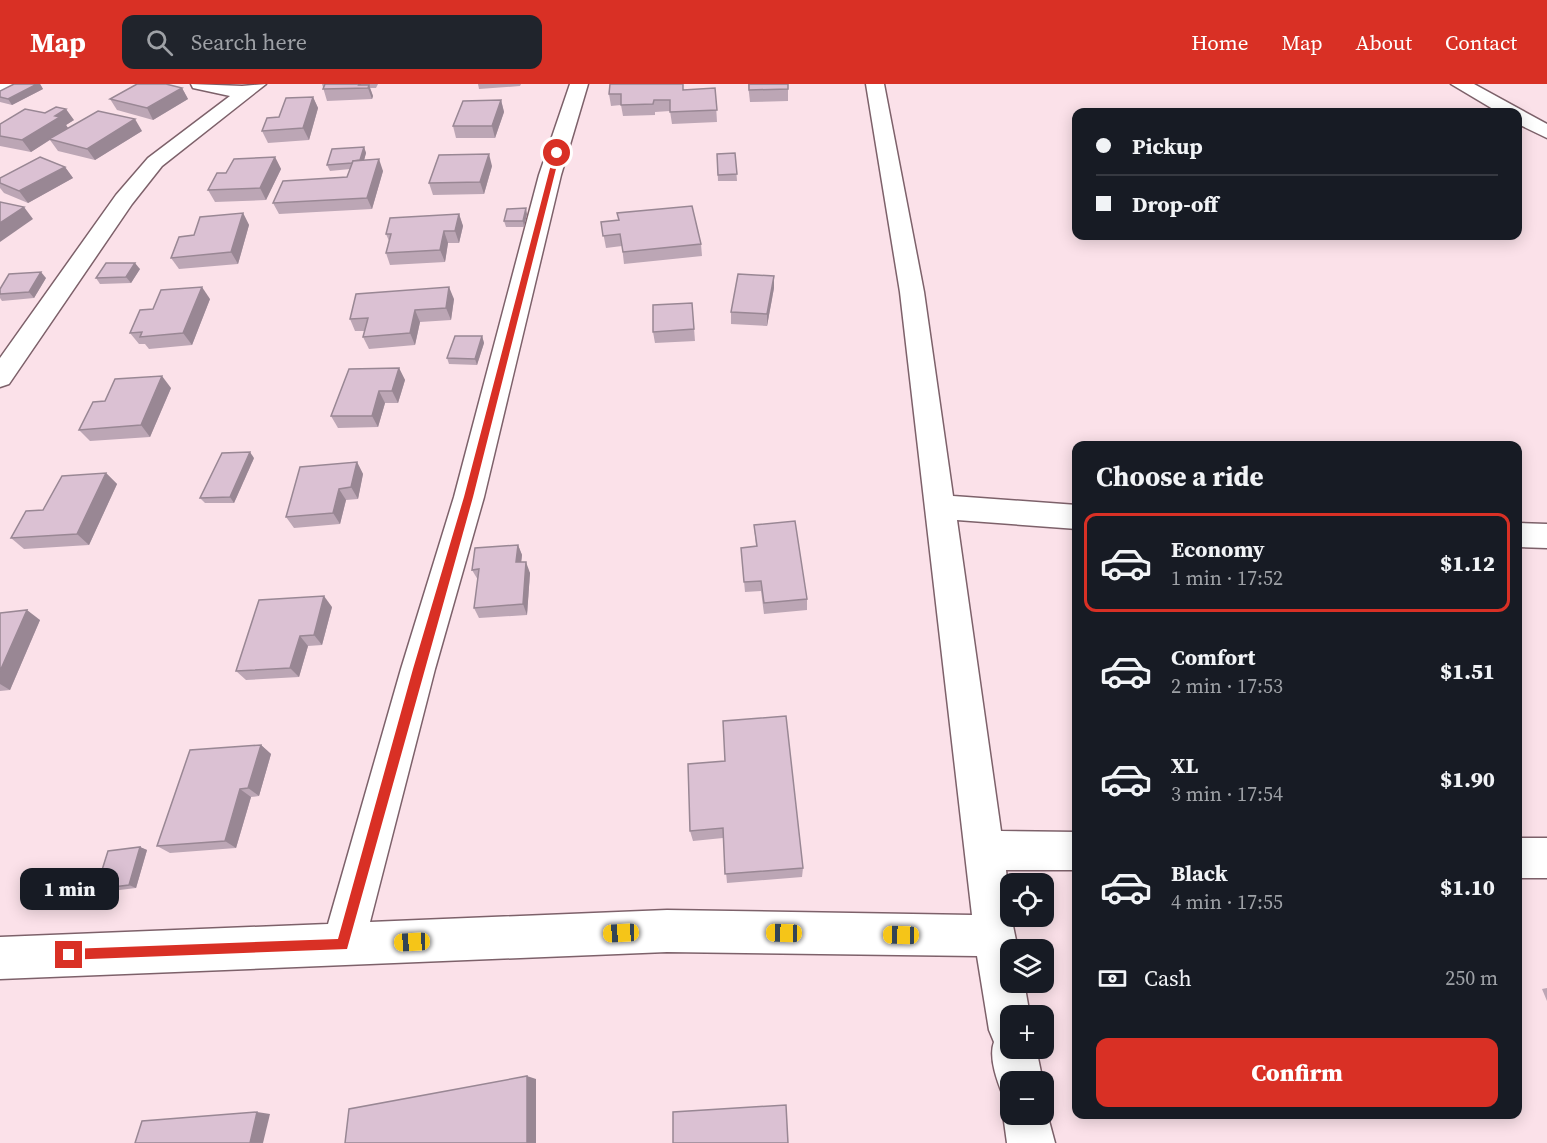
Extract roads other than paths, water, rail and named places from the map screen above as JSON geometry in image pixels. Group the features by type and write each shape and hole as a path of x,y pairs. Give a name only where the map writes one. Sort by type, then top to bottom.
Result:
{"street":[{"path":"0,91 15,84"},
{"path":"200,84 251,89"},
{"path":"343,945 418,669 469,497 550,175 579,84"},
{"path":"875,84 912,292 995,936 1007,1005"},
{"path":"1460,84 1505,108"},
{"path":"3,367 124,200 155,162 251,89"},
{"path":"1522,118 1547,132"},
{"path":"941,507 1072,518"},
{"path":"1522,536 1547,536"},
{"path":"984,850 1072,851"},
{"path":"1522,858 1547,858"},
{"path":"0,958 667,931 995,936"},
{"path":"1028,1125 1030,1143"}]}
